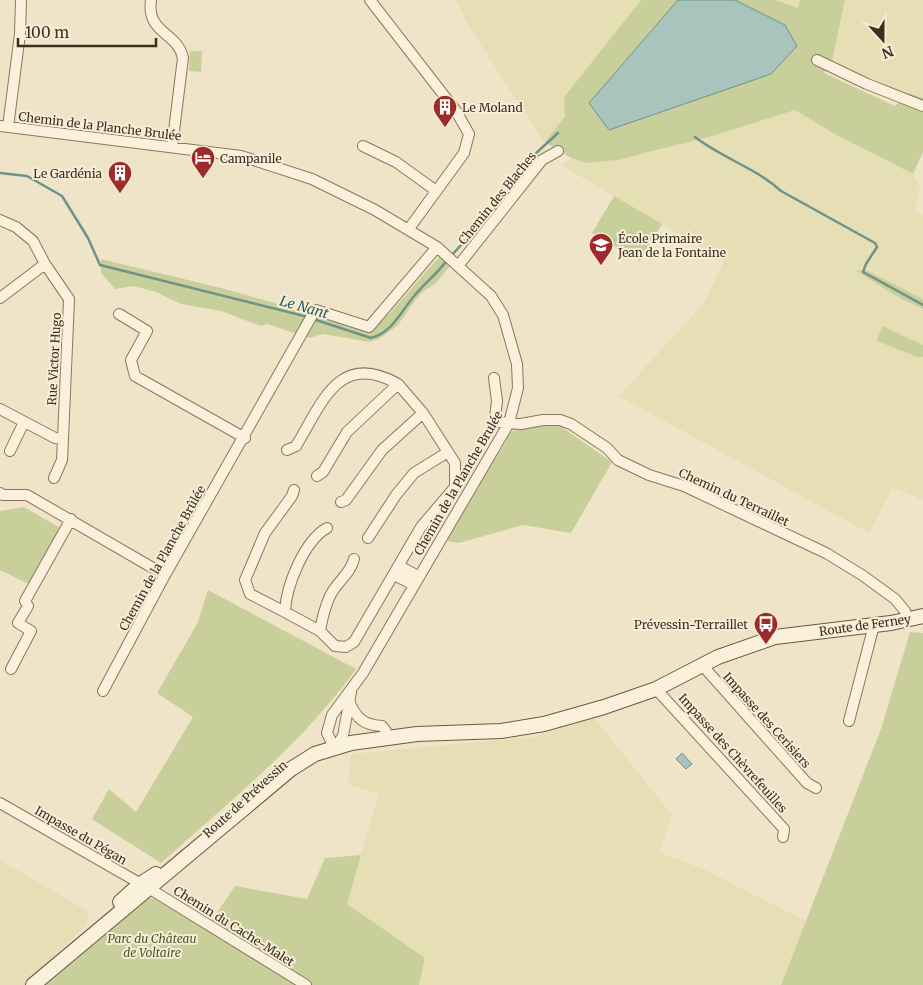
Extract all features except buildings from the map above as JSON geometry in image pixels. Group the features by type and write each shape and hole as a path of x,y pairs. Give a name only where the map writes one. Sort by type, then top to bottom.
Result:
{"main road":[{"name":"Route de Ferney","path":"595,710 656,689 750,644 783,635 874,625 923,616"},
{"name":"Route de Prévessin","path":"336,740 516,729 595,710"},
{"name":"Route de Prévessin","path":"33,985 102,927 144,887 291,769 336,740 386,731 417,734"}],"street":[{"path":"4,126 20,34 21,0"},
{"path":"151,0 150,11 152,20 177,46 183,58 172,147"},
{"path":"370,0 456,112 469,134 464,153 435,190 408,230"},
{"path":"817,60 867,84 923,106"},
{"name":"Chemin de la Planche Brulée","path":"4,126 241,156 284,168 332,188 408,230 441,251 491,296 503,315 512,340 517,364 518,388 509,423 350,696 336,740"},
{"path":"363,146 396,162 435,190"},
{"name":"Chemin des Blaches","path":"456,264 542,160 558,151"},
{"name":"Rue Victor Hugo","path":"0,220 25,233 40,252 45,264 69,299 62,460 54,478"},
{"name":"Chemin de la Planche Brûlée","path":"103,691 165,576 245,438 314,312 316,310 369,327 441,251"},
{"path":"0,298 45,264"},
{"path":"119,314 147,331 130,360 135,376 245,438"},
{"path":"288,450 296,446 331,388 344,378 366,372 385,377 398,384 423,413 455,463 455,487 421,527 354,642 346,647 335,646 320,631 250,594 245,580 265,533 292,496 294,490"},
{"path":"494,378 497,401 494,417 498,422 509,423"},
{"path":"317,476 323,472 347,432 398,384"},
{"path":"0,409 55,438 63,439"},
{"path":"341,502 346,500 382,450 423,413"},
{"name":"Chemin du Terraillet","path":"509,423 521,424 543,420 560,420 571,424 607,448 618,460 649,475 684,486 826,553 862,575 895,599 905,611 908,620"},
{"path":"10,451 24,422"},
{"path":"368,538 396,495 414,473 435,458 448,452"},
{"path":"0,493 4,495 27,495 71,519 165,576"},
{"path":"11,669 30,631 18,623 28,606 25,601 71,519"},
{"path":"285,612 288,588 296,570 320,532 327,528"},
{"path":"320,631 330,595 352,565 354,559"},
{"path":"397,570 416,581"},
{"path":"849,721 874,625"},
{"path":"700,668 789,772"},
{"name":"Impasse des Cerisiers","path":"700,668 807,783 816,788"},
{"name":"Impasse des Chèvrefeuilles","path":"656,689 784,829 783,837"},
{"path":"350,696 361,721 369,725 382,726 386,731"},
{"name":"Chemin de la Planche Brulée","path":"336,740 327,727 332,715 350,696"},
{"name":"Impasse du Pégan","path":"0,803 144,887"},
{"name":"Chemin du Cache-Malet","path":"144,887 306,985"}],"shaded area":[{"path":"456,0 641,0 564,96 565,116 544,142 468,25"},
{"path":"775,0 800,0 798,8"},
{"path":"845,0 923,0 923,98 890,87 832,61"},
{"path":"795,110 833,133 913,174 920,188 915,211 923,215 923,299 868,271 856,270 896,296 923,309 923,345 904,338 877,341 917,357 923,357 923,500 893,487 869,533 619,396 704,303 724,261 561,165 571,158 588,163 653,152"},
{"path":"594,718 672,815 659,852 705,870 806,921 781,985 419,985 425,958 346,904 379,794 348,784 351,754 535,737"},
{"path":"0,860 89,912 86,925 25,985 0,985"}],"green space":[{"path":"641,0 775,0 798,8 800,0 845,0 832,61 824,73 895,106 908,93 923,98 923,152 913,174 833,133 795,110 709,137 617,160 587,163 571,158 545,142 565,116 564,97"},
{"path":"190,51 202,51 201,72 189,71"},
{"path":"614,196 662,224 640,261 592,233"},
{"path":"439,257 442,257 450,266 436,283 420,294 397,326 379,339 369,342 323,334 309,338 267,324 261,326 221,311 181,304 156,292 134,286 115,289 101,273 101,259 221,288 369,329 390,313"},
{"path":"855,270 868,271 923,299 923,309 896,296"},
{"path":"882,326 923,345 923,357 917,357 877,341"},
{"path":"536,424 560,426 612,462 571,533 523,525 459,543 441,540 506,442 508,433"},
{"path":"24,507 62,529 31,585 0,570 0,511"},
{"path":"208,590 356,669 313,722 289,747 161,863 92,819 109,789 136,812 193,717 157,693 197,624"},
{"path":"910,632 923,633 923,985 781,985 881,729"},
{"path":"361,855 347,904 425,958 419,985 312,985 210,923 235,886 307,899 325,858"},
{"name":"Parc du Château de Voltaire","path":"147,897 155,899 297,985 42,985"}],"water":[{"path":"678,0 735,0 785,25 797,46 771,74 609,130 589,103"},
{"path":"682,753 692,764 686,769 676,759"}],"waterway":[{"name":"Le Nant","path":"451,256 499,203 534,155 558,133"},
{"path":"695,137 761,176 781,191 875,243 877,247 863,272 923,305"},
{"name":"Le Nant","path":"0,173 27,176 62,196 88,238 100,265 308,317"},
{"name":"Le Nant","path":"313,319 371,338 379,335 391,326 415,295 447,260"}],"place":[{"name":"Le Moland","path":"445,128"},
{"name":"Campanile","path":"203,179"},
{"name":"Le Gardénia","path":"120,194"},
{"name":"École Primaire Jean de la Fontaine","path":"601,266"},
{"name":"Prévessin-Terraillet","path":"766,645"}]}
